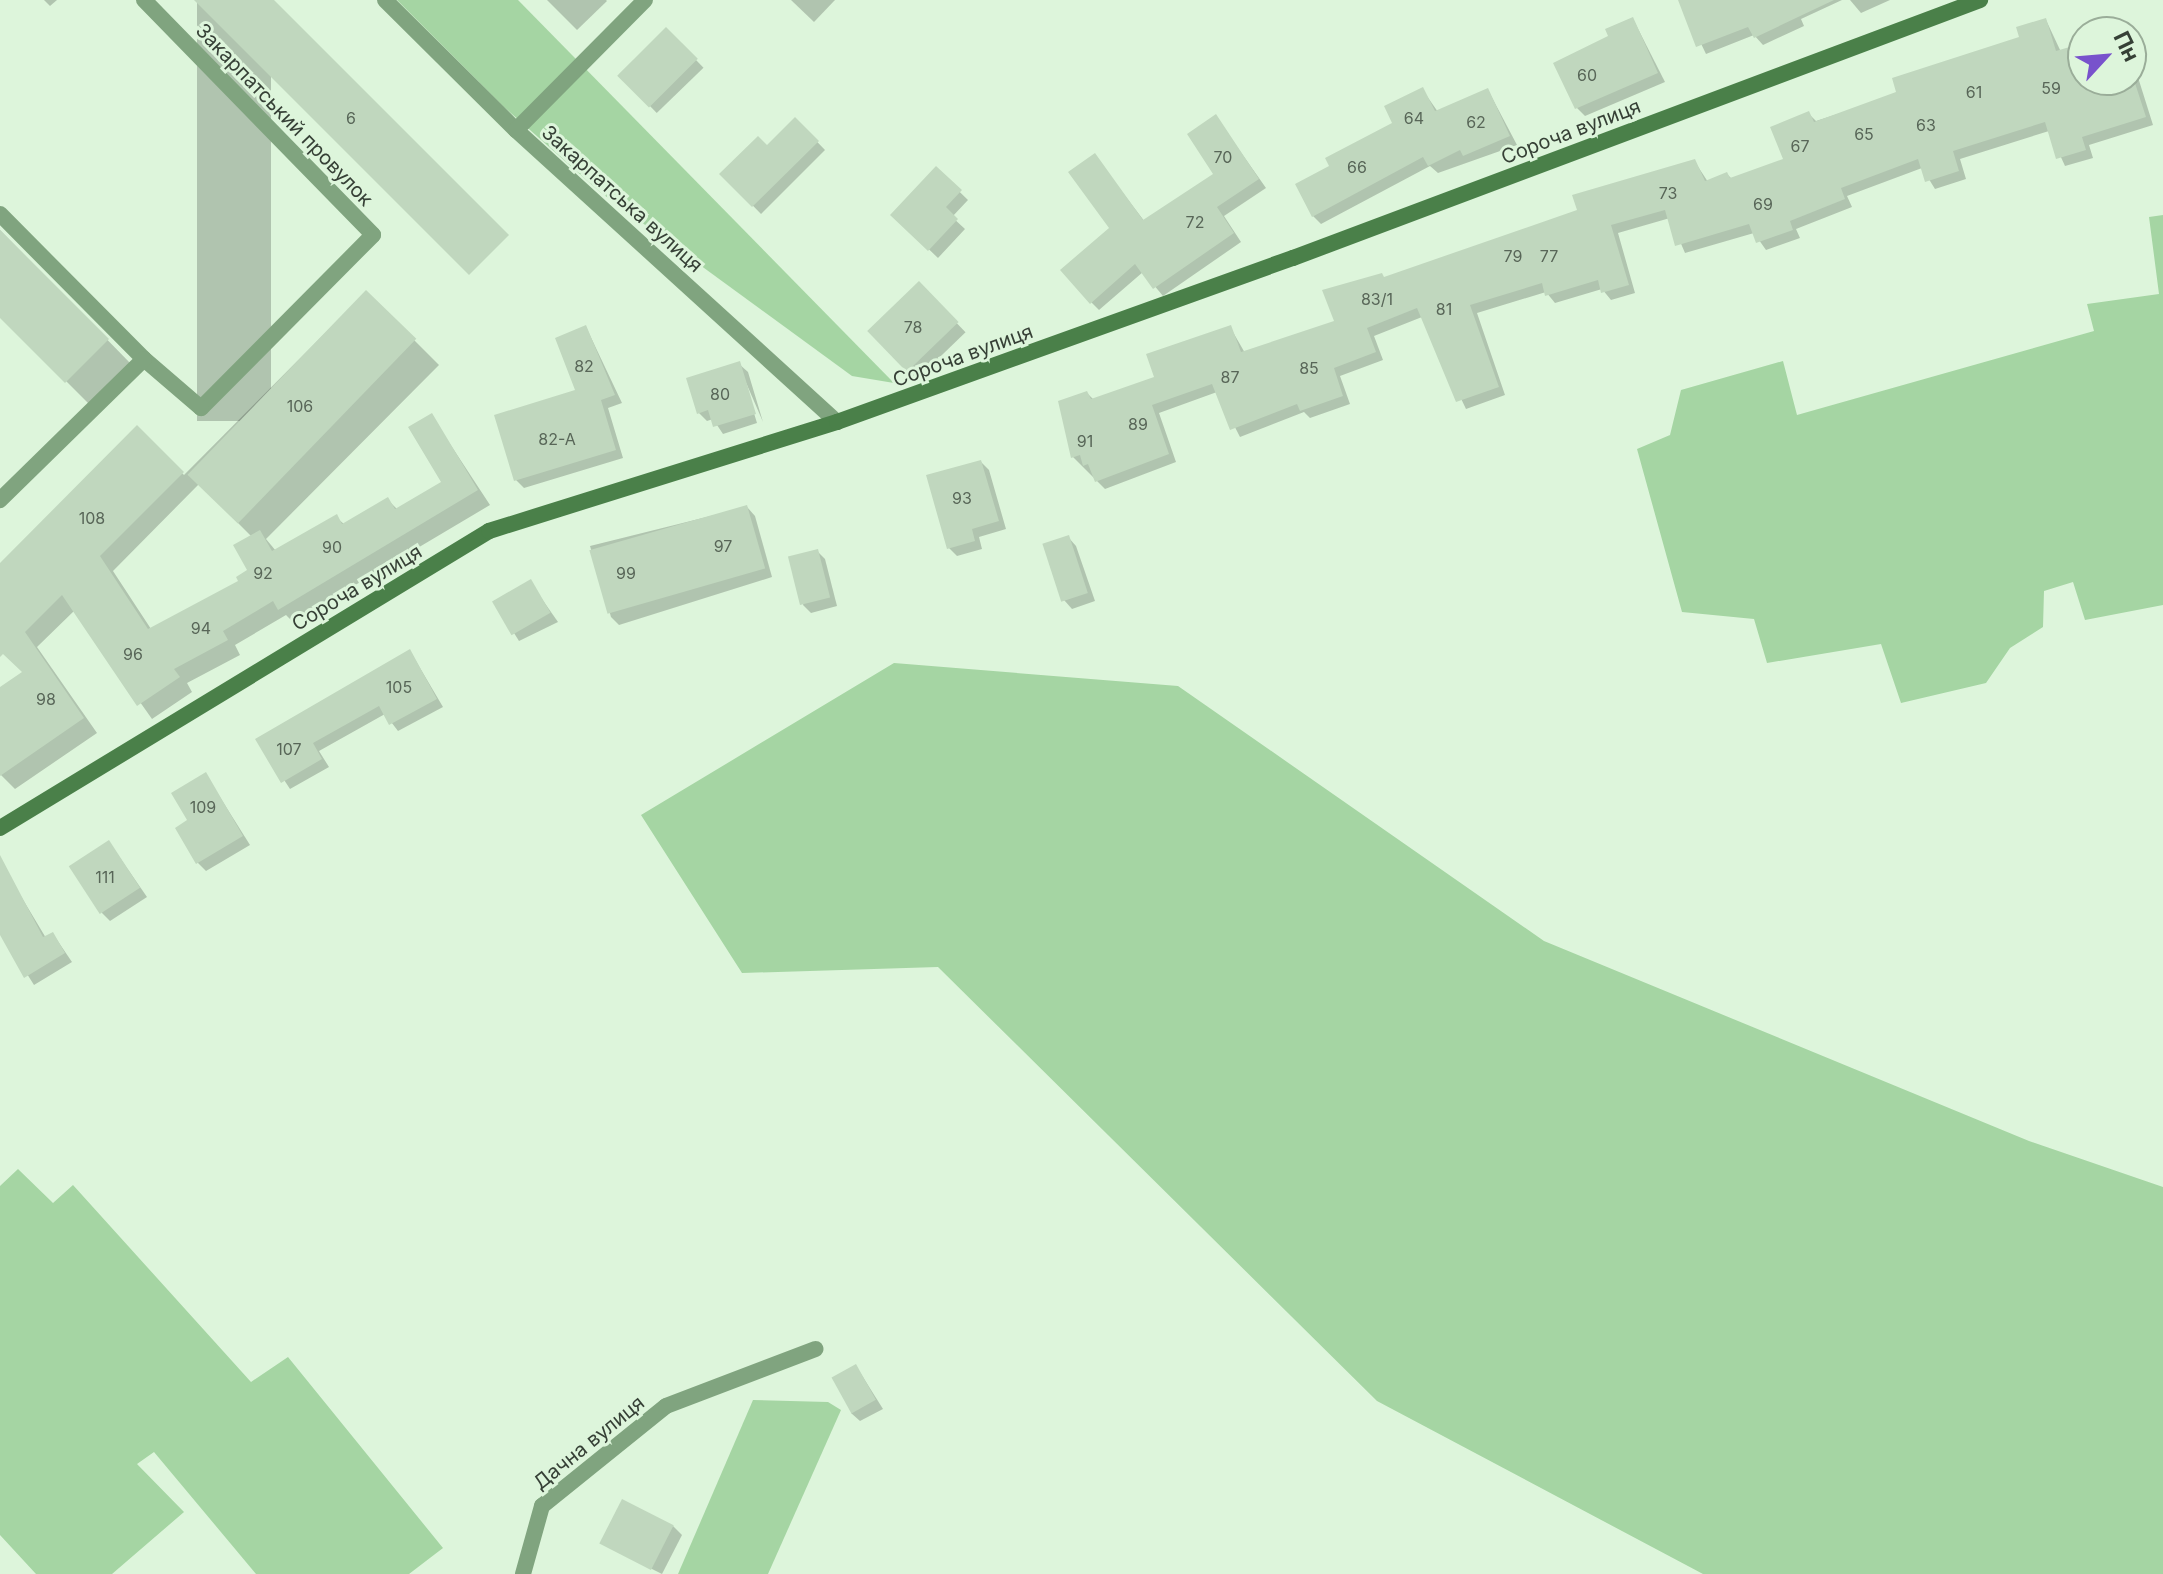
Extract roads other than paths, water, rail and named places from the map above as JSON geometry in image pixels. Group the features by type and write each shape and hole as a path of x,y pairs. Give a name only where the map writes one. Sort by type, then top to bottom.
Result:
{"main road":[{"name":"Сороча вулиця","path":"0,828 489,531 837,422 1293,258 1980,0"}],"street":[{"name":"Закарпатський провулок","path":"0,214 144,359 201,408 373,235 144,0"},
{"name":"Закарпатська вулиця","path":"385,0 516,130 837,422"},
{"path":"516,130 645,0"},
{"path":"0,500 144,359"},
{"name":"Дачна вулиця","path":"523,1574 542,1506 666,1406 815,1349"}]}
